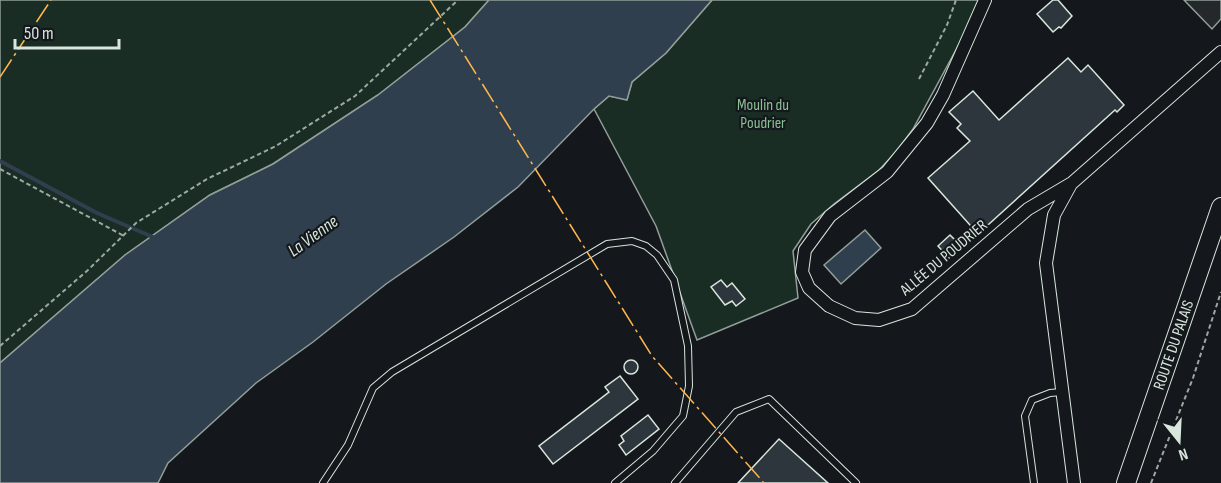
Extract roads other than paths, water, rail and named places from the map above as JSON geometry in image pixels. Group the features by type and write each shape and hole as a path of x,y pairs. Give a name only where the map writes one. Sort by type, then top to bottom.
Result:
{"main road":[{"name":"ROUTE DU PALAIS","path":"1126,483 1221,207"}],"street":[{"name":"ALLÉE DU POUDRIER","path":"985,0 943,95 927,123 887,171 831,216 805,250 802,272 809,288 829,306 855,318 879,320 912,309 1028,208 1072,183 1221,52"},
{"path":"1072,183 1054,215 1046,263 1074,483"}],"lane":[{"path":"323,483 348,445 373,388 392,372 607,244 632,241 646,246 657,255 674,280 688,346 688,386 683,416 653,451 615,483"},
{"path":"1034,483 1025,416 1032,400 1050,393 1062,392"},
{"path":"675,483 736,412 769,399 856,483"}],"water":[{"name":"La Vienne","path":"489,0 712,0 666,53 632,82 627,100 609,96 518,187 256,383 168,463 158,483 0,483 0,363 125,255 210,195 273,164 378,95 465,27"},
{"path":"865,230 881,248 841,284 824,265"}],"waterway":[{"path":"0,161 97,213 155,238"}],"park label":[{"name":"Moulin du Poudrier","path":"763,114"}]}
